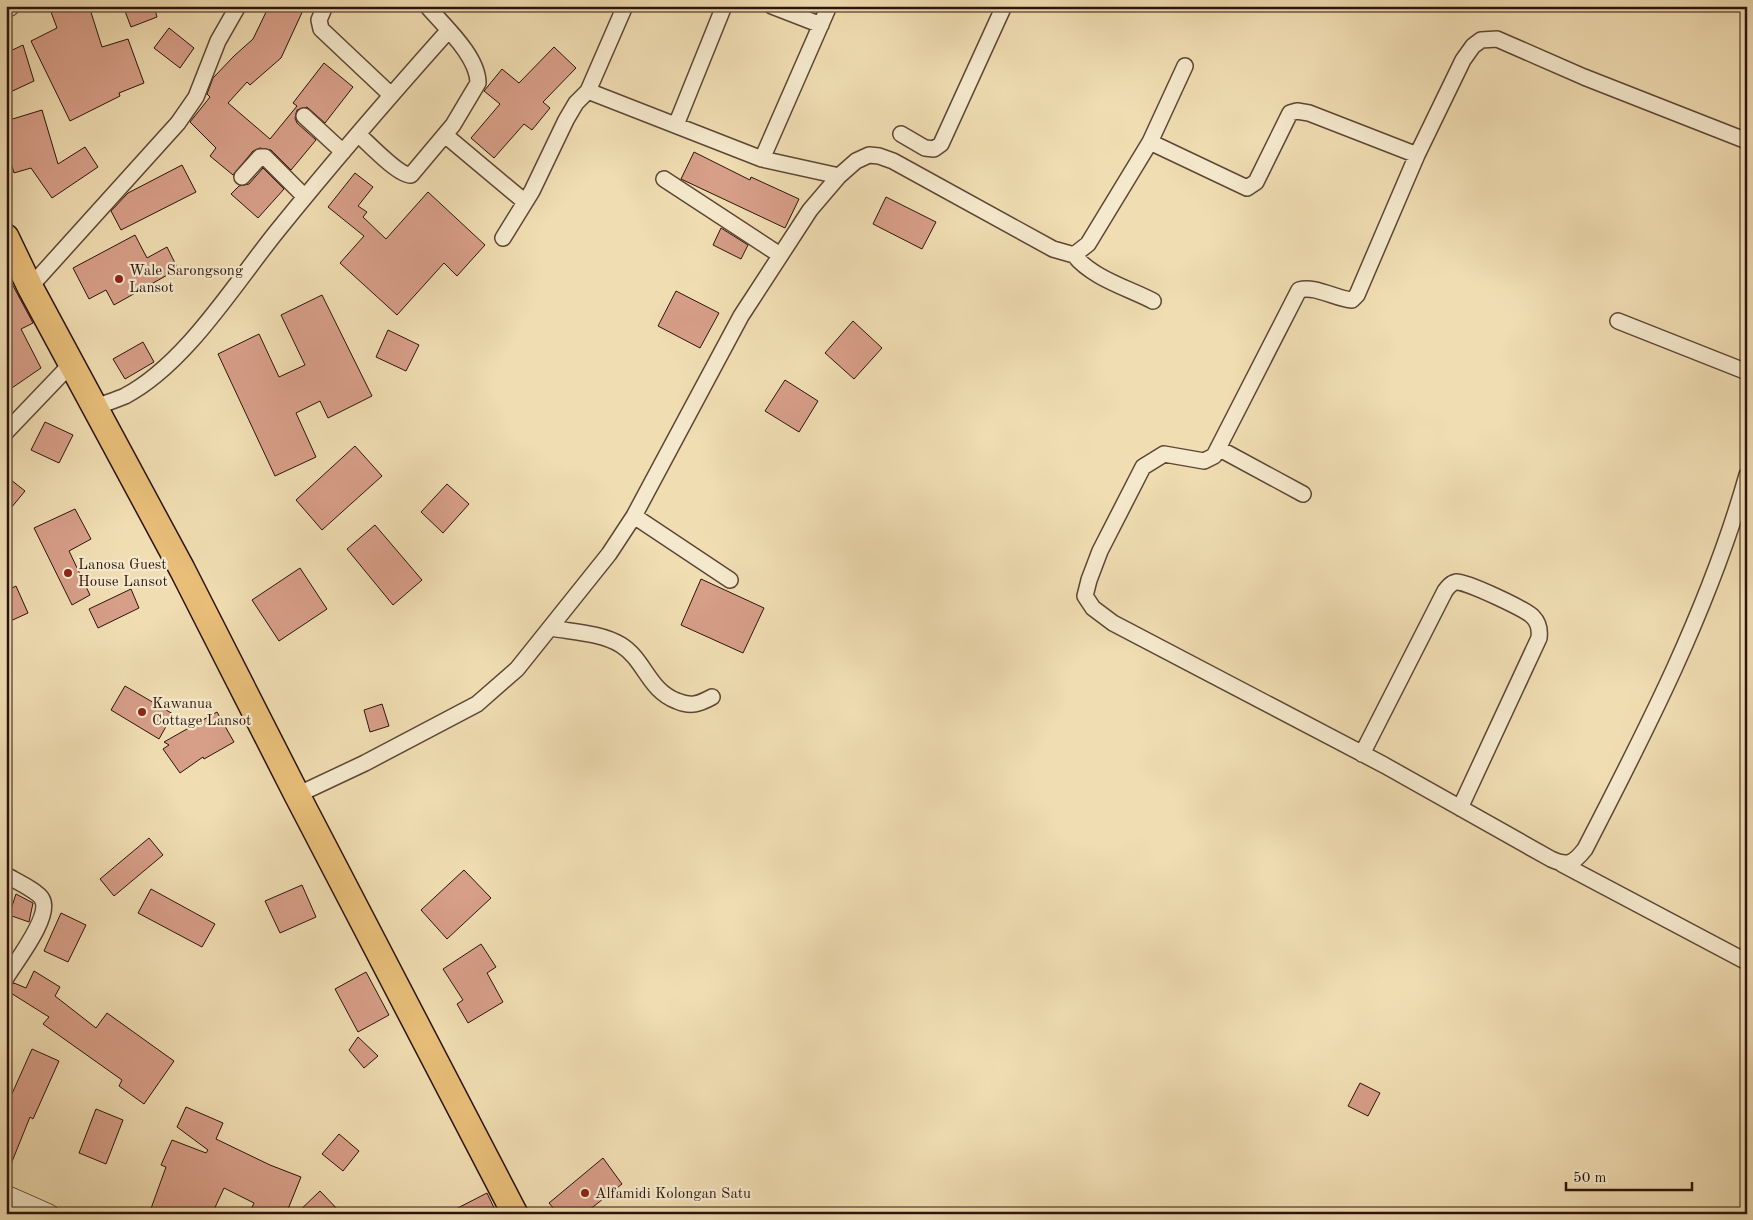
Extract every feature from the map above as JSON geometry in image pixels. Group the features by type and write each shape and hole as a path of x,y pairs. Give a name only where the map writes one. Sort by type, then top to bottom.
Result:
{"highway":[{"path":"6,236 30,287 182,569 515,1214"}],"street":[{"path":"6,8 10,6"},
{"path":"30,287 178,123 196,97 218,41 238,6"},
{"path":"326,6 319,20 321,28 391,95"},
{"path":"358,134 407,176 415,173 444,135 478,83 478,75 471,59 427,6"},
{"path":"503,238 525,202 566,120 576,103 588,91 625,6"},
{"path":"676,125 724,6"},
{"path":"772,6 821,25"},
{"path":"762,159 829,6"},
{"path":"901,134 925,148 934,149 940,144 1004,6"},
{"path":"96,407 125,396 148,381 198,334 305,197 448,31"},
{"path":"1747,141 1584,77 1498,39 1487,38 1473,46 1463,60 1417,155 1357,295 1352,300 1308,289 1299,290 1214,456 1204,461 1164,454 1143,467 1100,552 1085,596 1088,602 1121,627 1362,754 1562,864 1747,962"},
{"path":"1074,256 1088,244 1150,142 1185,66"},
{"path":"588,91 762,159 839,176"},
{"path":"1150,142 1247,188 1256,182 1290,113 1297,111 1417,155"},
{"path":"304,116 343,152"},
{"path":"444,135 525,202"},
{"path":"297,795 365,763 477,704 517,669 609,554 634,516 741,316 810,210 839,176 856,161 869,155 878,156 1053,249 1074,256 1081,264 1092,271 1153,301"},
{"path":"242,177 260,157 265,157 305,197"},
{"path":"664,179 780,255"},
{"path":"1618,321 1747,372"},
{"path":"6,432 72,363"},
{"path":"1218,448 1304,494"},
{"path":"1562,864 1574,862 1584,850 1651,717 1700,612 1726,544 1747,475"},
{"path":"634,516 730,580"},
{"path":"1362,754 1445,592 1452,583 1458,582 1471,585 1531,614 1540,630 1539,638 1460,808"},
{"path":"551,628 609,639 623,646 660,693 674,700 687,705 698,705 712,697"},
{"path":"6,875 42,897 45,908 42,920 6,978"},
{"path":"6,1195 49,1214"}],"building":[{"path":"66,6 89,6 102,47 128,39 144,83 119,93 120,96 70,121 31,41 57,28 51,12"},
{"path":"123,6 154,6 157,17 131,27"},
{"path":"269,6 305,6 281,58 250,85 247,82 228,103 270,139 297,106 293,103 324,63 353,87 325,123 307,107 297,110 295,118 297,123 316,140 291,170 271,150 260,148 253,151 233,175 210,156 216,148 190,122 210,97 207,94 213,78 253,39"},
{"path":"169,28 194,48 180,68 154,48"},
{"path":"23,45 34,81 6,94 6,53"},
{"path":"554,47 576,68 543,102 550,108 532,130 524,124 494,158 471,138 500,104 484,91 502,69 519,83"},
{"path":"42,110 58,164 85,147 98,167 52,198 31,168 14,173 6,146 6,121"},
{"path":"694,152 750,180 751,177 799,199 785,228 681,179"},
{"path":"182,165 196,192 121,230 111,211 128,193"},
{"path":"263,168 284,189 258,218 231,194 239,186 249,184"},
{"path":"355,173 373,187 358,206 367,212 363,217 386,239 428,192 485,245 457,276 444,263 397,315 340,263 364,236 328,207"},
{"path":"886,197 936,222 922,249 873,224"},
{"path":"721,228 748,245 741,259 713,245"},
{"name":"Wale Sarongsong Lansot","path":"135,235 147,258 167,247 178,269 114,305 106,290 89,299 73,268"},
{"path":"11,282 33,323 21,329 41,368 6,392 6,285"},
{"path":"676,291 719,313 700,348 658,326"},
{"path":"322,295 372,396 328,418 320,401 296,413 316,457 275,476 218,354 259,334 279,377 305,365 281,315"},
{"path":"853,321 882,348 854,379 825,353"},
{"path":"388,330 419,345 406,371 376,357"},
{"path":"143,342 154,362 125,379 113,359"},
{"path":"785,380 818,401 799,432 765,411"},
{"path":"45,422 73,435 59,463 31,450"},
{"path":"355,446 382,476 322,530 296,500"},
{"path":"6,476 25,491 6,514"},
{"path":"447,484 469,504 443,533 421,512"},
{"name":"Lanosa Guest House Lansot","path":"75,509 91,539 69,551 90,595 72,605 34,528"},
{"path":"375,525 422,580 393,605 347,549"},
{"path":"300,568 327,609 279,641 252,600"},
{"path":"701,579 764,608 743,653 681,625"},
{"path":"16,586 28,613 6,623 6,591"},
{"path":"131,589 139,608 98,628 89,609"},
{"name":"Kawanua Cottage Lansot","path":"125,686 173,714 159,739 111,710"},
{"path":"382,704 389,726 370,732 364,710"},
{"path":"217,712 234,742 204,759 203,757 180,773 163,749 169,745 164,742"},
{"path":"149,838 163,855 114,896 100,879"},
{"path":"464,870 491,898 447,939 421,910"},
{"path":"302,885 316,917 280,933 265,901"},
{"path":"151,889 215,924 202,947 138,913"},
{"path":"16,894 33,903 29,922 9,915"},
{"path":"61,913 86,925 68,962 44,951"},
{"path":"481,944 496,967 487,973 503,1002 468,1023 457,1004 463,1000 443,969"},
{"path":"34,971 60,987 55,996 96,1028 107,1013 174,1061 144,1104 119,1086 122,1080 43,1024 49,1017 6,990 6,987 14,983 26,988"},
{"path":"366,972 389,1015 358,1032 335,989"},
{"path":"358,1037 378,1056 364,1068 349,1050"},
{"path":"32,1049 59,1061 33,1119 30,1117 7,1174 6,1107"},
{"path":"1360,1083 1380,1093 1368,1116 1348,1106"},
{"path":"186,1107 223,1123 216,1139 270,1165 301,1177 286,1214 249,1214 254,1203 224,1188 212,1214 149,1214 166,1167 161,1165 172,1140 206,1153 208,1150 177,1127"},
{"path":"96,1109 123,1120 106,1164 79,1153"},
{"path":"339,1134 359,1151 343,1171 322,1154"},
{"name":"Alfamidi Kolongan Satu","path":"603,1158 622,1184 584,1214 558,1214 549,1203"},
{"path":"320,1191 342,1214 296,1214"},
{"path":"487,1193 497,1214 446,1214"}],"place":[{"name":"Wale Sarongsong Lansot","path":"119,279"},
{"name":"Lanosa Guest House Lansot","path":"68,573"},
{"name":"Kawanua Cottage Lansot","path":"142,712"},
{"name":"Alfamidi Kolongan Satu","path":"585,1193"}]}
